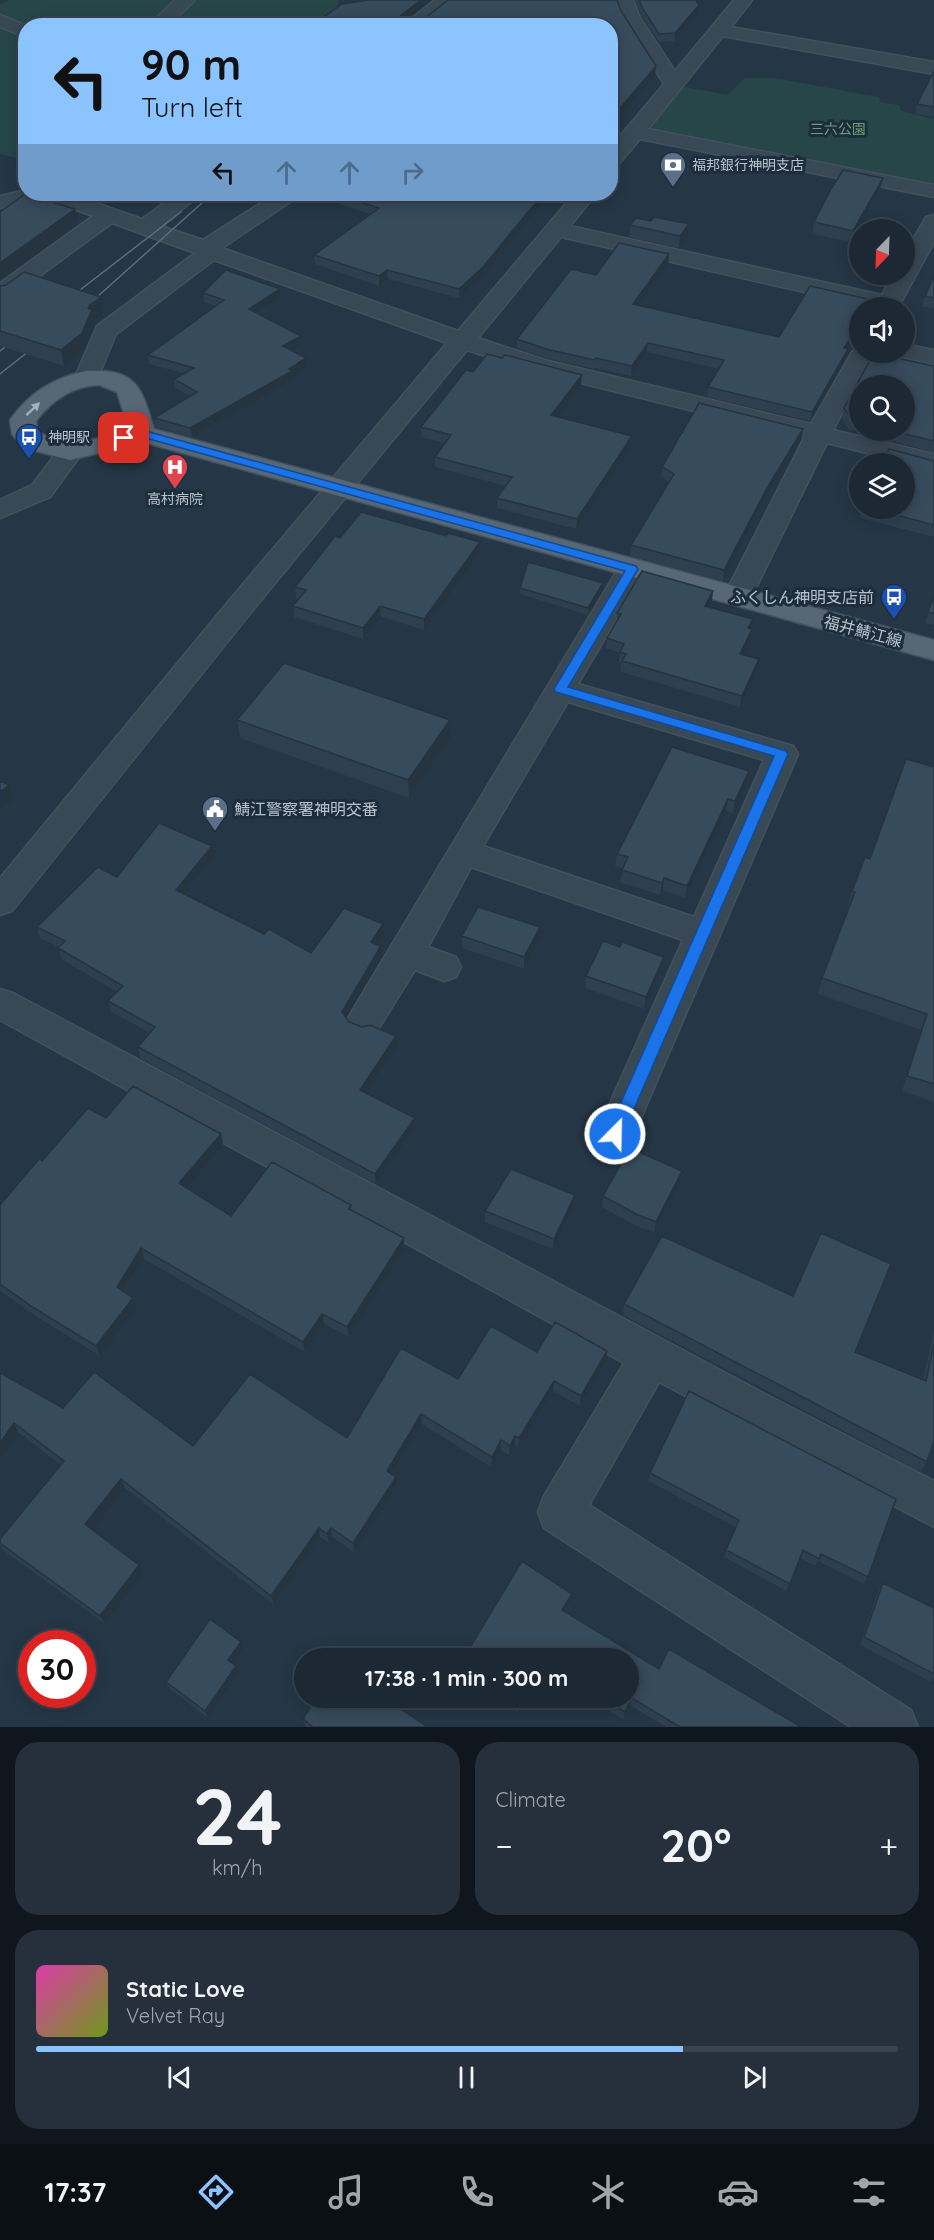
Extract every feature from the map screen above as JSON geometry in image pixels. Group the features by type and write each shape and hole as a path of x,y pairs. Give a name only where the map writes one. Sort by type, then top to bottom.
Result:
{"main road":[{"path":"87,377 114,381 128,388 142,434 70,452 41,445 24,434 23,420 29,411 68,381 87,377"},
{"name":"福井鯖江線","path":"142,434 934,650"}],"street":[{"path":"167,18 186,0"},
{"path":"422,18 446,0"},
{"path":"624,0 631,18 674,83"},
{"path":"618,152 743,0"},
{"path":"0,20 18,28"},
{"path":"717,30 934,68"},
{"path":"635,132 934,191"},
{"path":"0,202 18,198"},
{"path":"70,201 537,365 934,462"},
{"path":"145,227 180,201"},
{"path":"87,377 105,330 209,249 279,201"},
{"path":"0,902 238,609 340,489 375,442 579,201"},
{"path":"0,294 109,215"},
{"path":"915,258 934,222"},
{"path":"555,229 852,297"},
{"path":"915,266 934,270"},
{"path":"915,353 934,357"},
{"path":"738,596 819,433 858,363"},
{"path":"0,510 41,491 70,452"},
{"path":"364,1021 407,953 463,852 632,569"},
{"path":"560,689 782,754 615,1134"},
{"path":"463,852 702,933"},
{"path":"407,953 444,967"},
{"path":"0,1003 651,1356 934,1505"},
{"path":"651,1356 560,1512 894,1727"}],"green space":[{"path":"10,0 339,0 335,18 18,18 18,158 0,154 0,4"},
{"name":"三六公園","path":"745,78 774,78 879,97 880,102 899,105 901,111 934,119 934,186 645,129 680,86 728,95"}],"building":[{"path":"369,0 421,0 400,18 322,18 342,4"},
{"path":"448,0 617,0 621,11 656,66 618,111 618,18 425,18"},
{"path":"639,0 696,0 699,5 675,33 659,34"},
{"path":"934,71 934,107 917,104"},
{"path":"843,170 883,178 860,219 849,219 849,230 814,222"},
{"path":"18,199 18,201 48,201 75,209 0,263 0,212"},
{"path":"356,201 538,201 483,267 459,289 387,270 379,276 314,255 379,208"},
{"path":"654,217 689,224 680,236 630,225 636,218 651,221"},
{"path":"619,243 669,254 633,304 779,337 810,286 859,297 849,297 849,340 844,348 848,349 812,412 708,387 724,360 648,343 632,366 546,349 517,339 571,269 596,275"},
{"path":"226,270 280,289 249,309 301,336 283,346 306,358 289,369 292,371 190,428 154,418 197,392 174,379 194,368 148,355 224,300 203,293"},
{"path":"24,272 101,297 88,308 92,310 82,333 61,350 0,331 0,286 6,285"},
{"path":"934,276 934,298 925,296"},
{"path":"487,354 502,358 505,355 582,375 551,415 632,436 577,519 497,498 512,477 435,457 451,435 421,427 466,370 473,372"},
{"path":"915,362 934,366 934,441 915,436 915,375 862,375 869,363"},
{"path":"849,399 849,415 844,408"},
{"path":"699,403 803,429 767,488 724,570 631,545 674,474 662,467"},
{"path":"889,449 904,453 887,453"},
{"path":"915,456 934,461 934,525 911,519 915,519"},
{"path":"361,512 446,536 448,533 480,542 424,619 380,606 363,628 293,606 306,590 295,587 335,536 340,538"},
{"path":"528,562 603,583 588,608 520,588"},
{"path":"642,571 713,591 705,606 753,619 748,628 752,629 740,654 759,659 742,696 622,661 626,654 620,652 624,644 607,638 621,614 617,613"},
{"path":"934,597 934,614 928,612"},
{"path":"284,663 450,720 408,780 237,720"},
{"path":"672,747 749,771 735,801 728,799 687,886 664,878 662,883 622,870 628,857 617,854"},
{"path":"906,759 934,767 934,1084 907,1076 927,1014 822,978 855,892 852,891 865,857 870,859"},
{"path":"0,781 9,785 0,792"},
{"path":"159,823 212,846 176,890 264,934 269,929 311,953 344,908 383,924 371,942 380,946 378,951 342,1012 349,1022 362,1027 370,1025 396,1036 360,1090 415,1118 375,1174 138,1047 155,1027 108,1001 123,986 58,948 65,941 37,927 98,867 117,877"},
{"path":"478,907 540,927 524,957 462,936"},
{"path":"603,941 620,947 622,942 664,957 646,997 586,976"},
{"path":"133,1086 221,1134 179,1183 231,1216 272,1162 351,1205 349,1209 404,1238 347,1327 322,1314 303,1342 141,1248 117,1287 133,1298 96,1346 0,1284 0,1205 39,1159 42,1161 88,1108 106,1118"},
{"path":"630,1148 682,1171 656,1222 603,1196"},
{"path":"511,1169 575,1195 554,1239 485,1211"},
{"path":"821,1233 891,1264 855,1352 926,1381 934,1344 934,1441 927,1462 624,1304 662,1236 793,1296"},
{"path":"555,1322 607,1351 581,1396 554,1381 519,1438 515,1436 510,1446 501,1440 492,1457 421,1414 387,1471 396,1477 353,1543 331,1528 327,1534 319,1528 271,1596 121,1479 85,1524 139,1565 100,1616 0,1543 0,1539 64,1461 14,1423 0,1443 0,1373 63,1408 94,1372 193,1446 250,1374 347,1438 401,1348 458,1379 491,1326 537,1352"},
{"path":"689,1391 896,1499 868,1577 821,1554 819,1559 803,1550 790,1584 726,1550 739,1520 650,1473"},
{"path":"522,1561 572,1594 562,1610 624,1648 470,1648"},
{"path":"883,1583 934,1608 934,1674 864,1637"},
{"path":"210,1619 241,1642 228,1660 236,1666 205,1711 166,1682"},
{"path":"669,1649 801,1727 680,1727 639,1702 639,1657 659,1669"},
{"path":"310,1708 399,1708 428,1727 313,1727 303,1719"}],"tram line":[{"path":"87,306 204,201"},
{"path":"67,300 181,212"},
{"path":"0,351 17,338"},
{"path":"0,374 38,344"}],"place":[{"name":"福邦銀行神明支店","path":"673,188"},
{"name":"神明駅","path":"29,460"},
{"name":"高村病院","path":"175,490"},
{"name":"ふくしん神明支店前","path":"894,620"},
{"name":"鯖江警察署神明交番","path":"215,832"}],"route":[{"path":"124,438 142,434 632,569 560,689 782,754 615,1134"}]}
